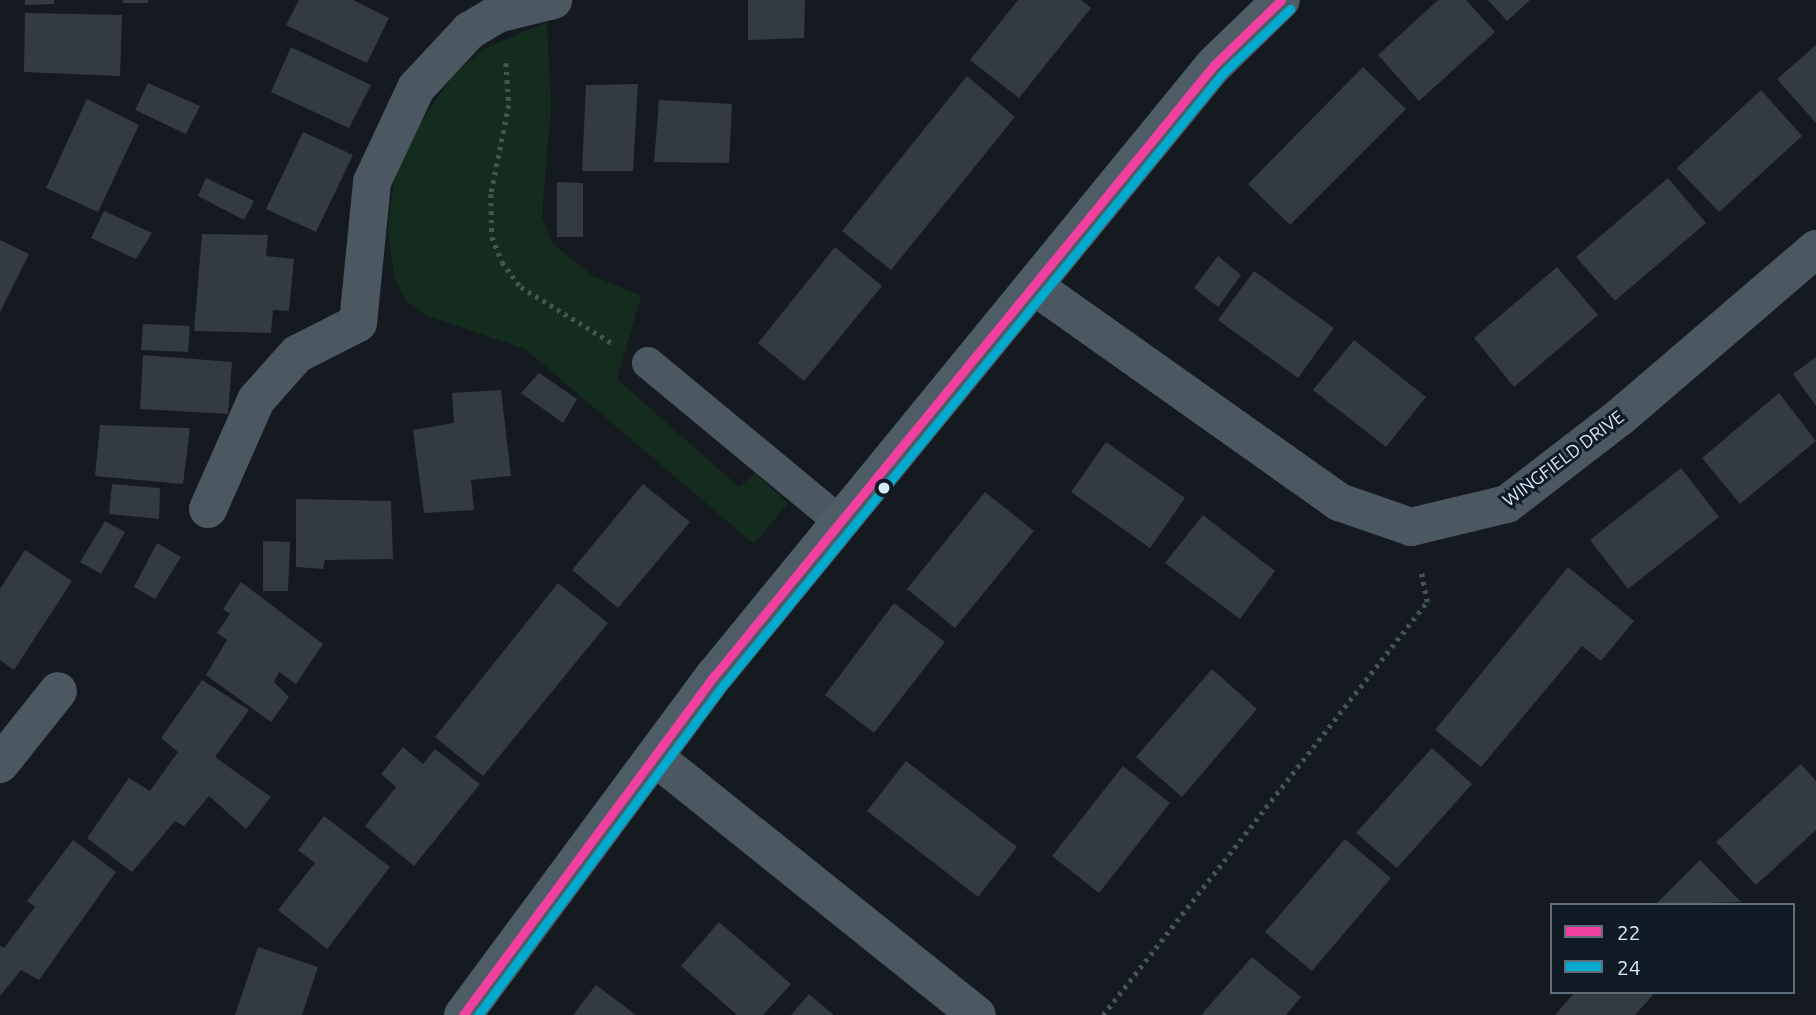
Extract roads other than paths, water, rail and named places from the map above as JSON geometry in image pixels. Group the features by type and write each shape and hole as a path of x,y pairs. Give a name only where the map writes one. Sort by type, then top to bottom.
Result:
{"street":[{"path":"208,509 256,400 297,354 358,323 366,218 372,182 387,142 416,88 469,31 497,14 553,0"},
{"path":"463,1015 715,675 1214,65 1281,0"},
{"name":"WINGFIELD DRIVE","path":"1034,286 1339,502 1411,527 1507,504 1620,417 1816,249"},
{"path":"0,764 58,691"},
{"path":"656,758 977,1015"}],"lane":[{"path":"648,363 840,522"}]}
